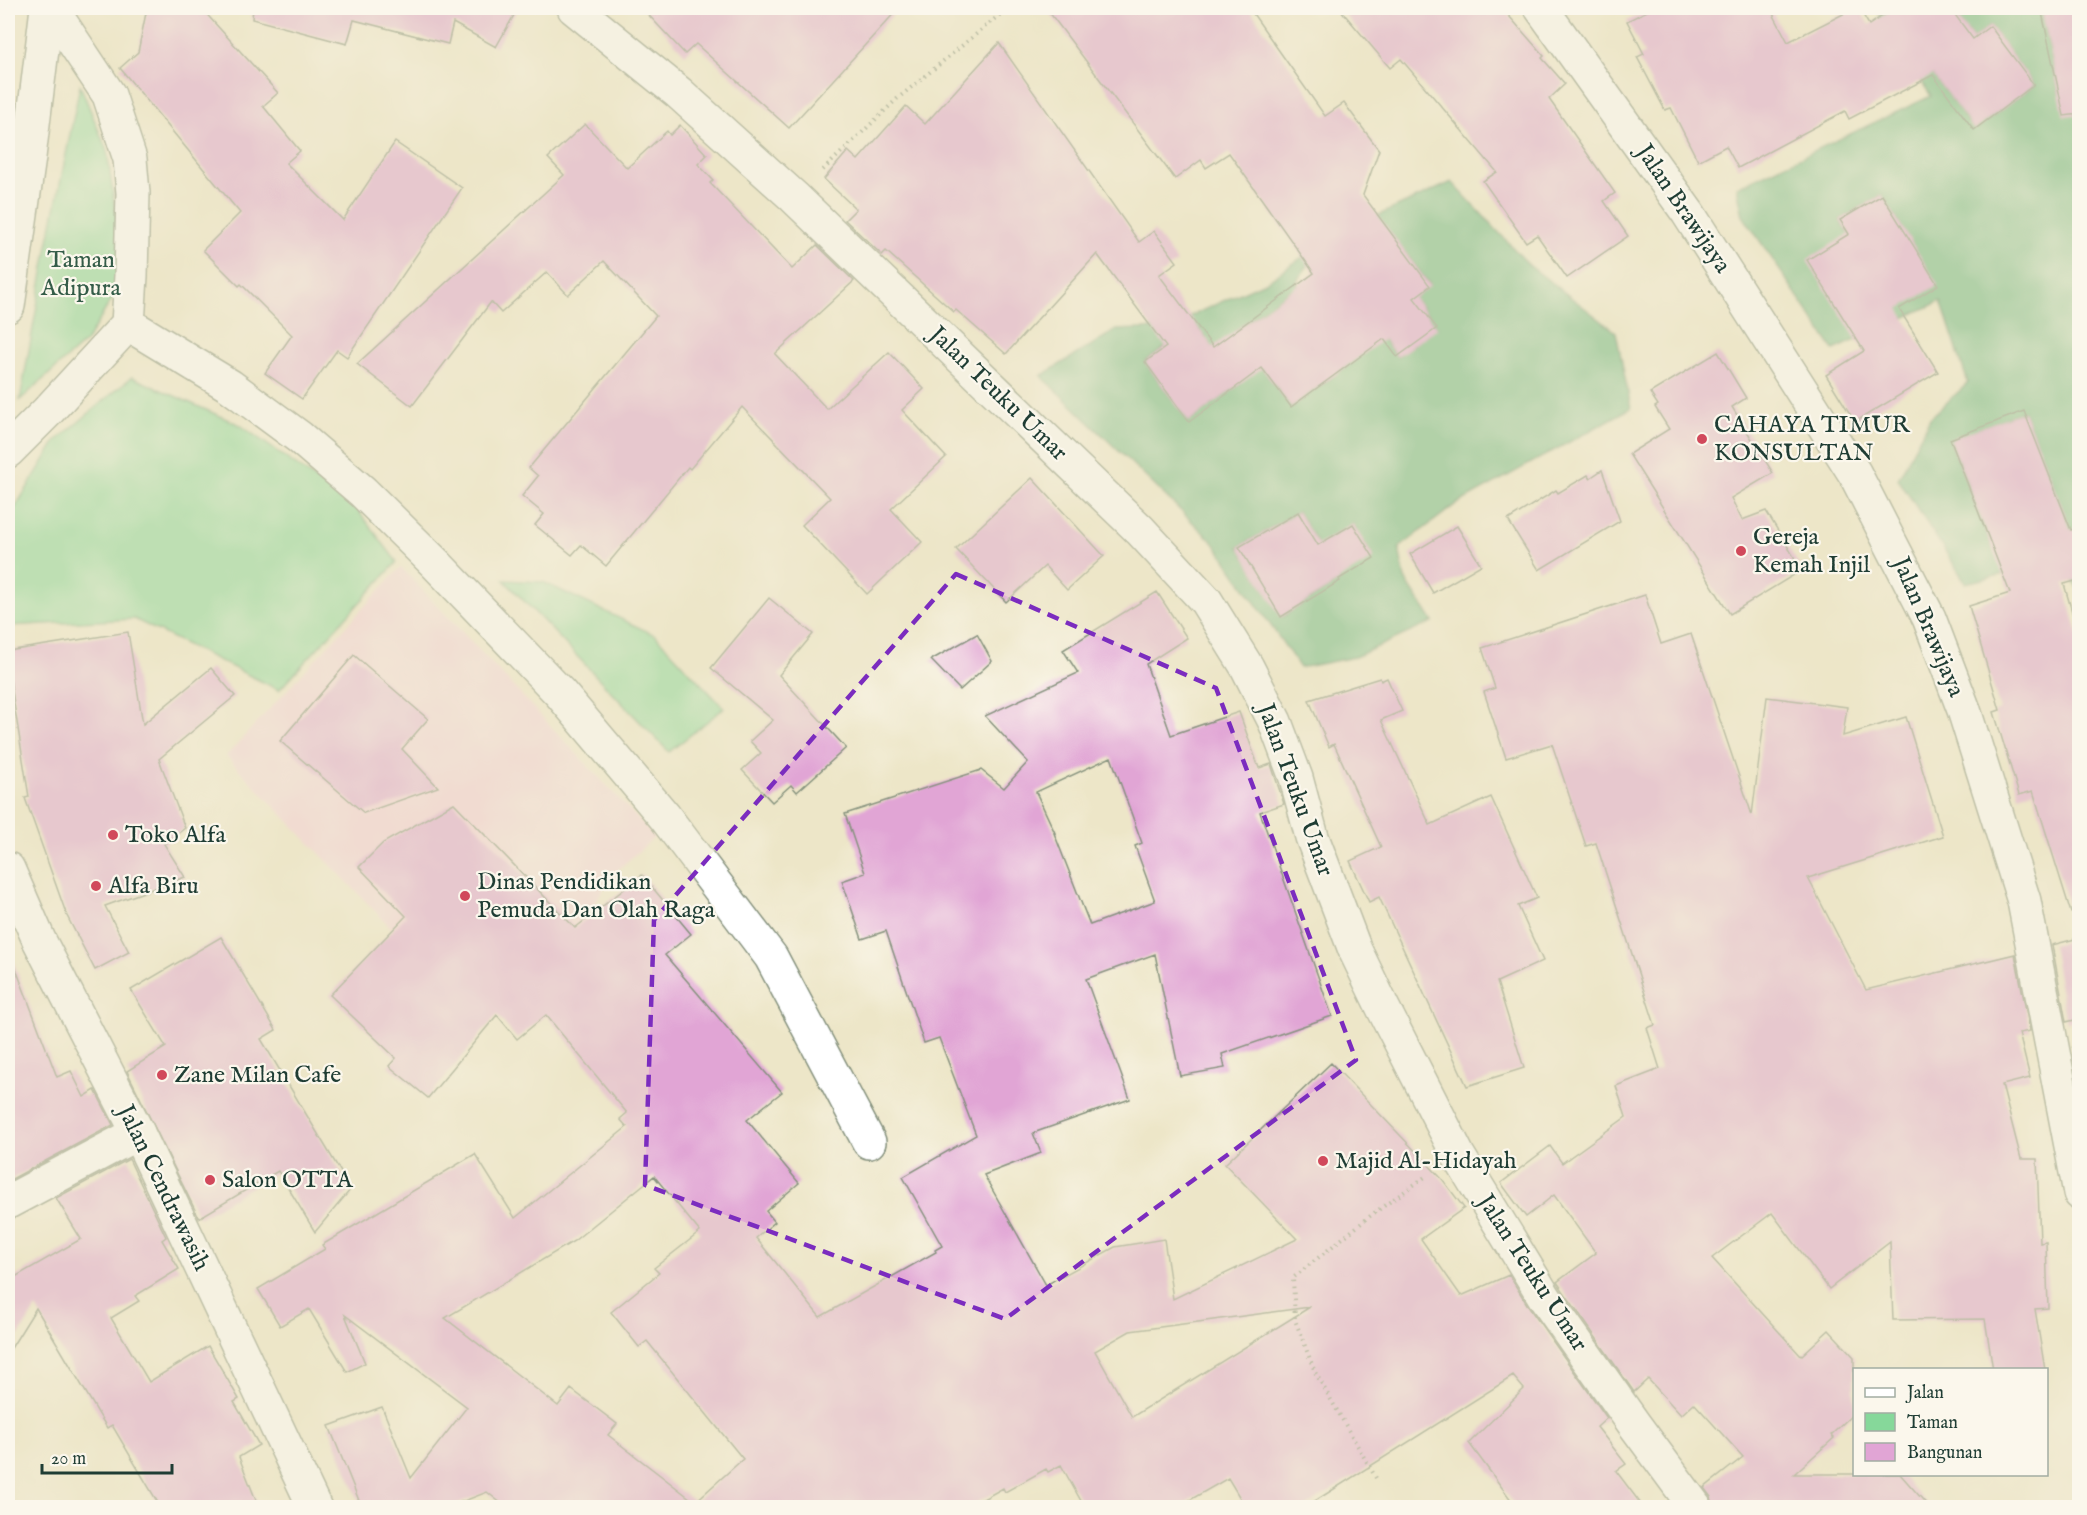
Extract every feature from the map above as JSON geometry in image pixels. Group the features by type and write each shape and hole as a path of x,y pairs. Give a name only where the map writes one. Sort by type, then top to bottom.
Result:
{"street":[{"path":"8,306 49,8"},
{"path":"8,451 128,324 133,204 130,159 109,94 75,41 49,8"},
{"name":"Jalan Teuku Umar","path":"574,8 679,93 794,197 1140,530 1206,601 1247,667 1275,722 1296,778 1312,837 1356,950 1458,1155 1545,1298 1696,1508"},
{"name":"Jalan Brawijaya","path":"1541,8 1688,213 1842,454 1885,531 1929,618 1964,710 2024,901 2079,1193"},
{"path":"128,324 230,386 307,444 363,492 560,693 665,817 771,957 869,1142"},
{"name":"Jalan Cendrawasih","path":"8,869 39,940 138,1133 315,1508"},
{"path":"8,1202 138,1133"}],"path":[{"path":"794,197 897,99 1008,8"},
{"path":"1376,1478 1315,1372 1295,1320 1293,1278 1374,1213 1458,1155"}],"highlighted area":[{"path":"956,574 1216,688 1356,1060 1005,1319 645,1185 654,920"}],"shaded area":[{"path":"401,567 655,837 613,874 579,929 477,1017 226,756"}],"green space":[{"path":"1885,8 1894,8 1887,13 1974,130 2034,85 1990,26 1973,39 1950,8 2041,8 2059,93 2079,90 2080,527 2064,533 2079,580 2079,588 2056,562 1966,583 1898,479 1930,418 1968,383 1941,301 1834,350 1743,216 1737,187 1931,96 1879,16","holes":["1882,195 1937,285 1896,310 1840,220","2024,411 2067,521 1993,549 1950,440"]},
{"name":"Taman Adipura","path":"80,85 107,151 121,252 118,289 87,340 20,400 50,234"},
{"path":"1452,182 1530,266 1616,332 1631,408 1455,505 1399,548 1405,579 1433,622 1355,657 1300,668 1214,543 1041,376 1116,330 1164,328 1267,281 1335,235","holes":["1391,234 1430,285 1414,298 1437,327 1397,357 1374,327","1309,264 1369,349 1355,354 1296,282","1290,290 1346,367 1291,407 1235,331","1196,325 1240,384 1189,422 1145,362","1298,512 1340,581 1282,617 1239,547","1353,524 1373,557 1327,540"]},
{"path":"132,377 240,425 357,509 397,562 279,690 134,619 8,626 8,519 56,441"},
{"path":"504,580 543,582 655,635 724,708 669,752"}],"building":[{"path":"147,8 201,8 278,93 263,106 300,151 286,163 343,220 395,142 462,188 347,357 337,350 302,399 265,373 292,335 203,250 240,213 120,68 138,52"},
{"path":"253,8 518,8 496,47 453,23 448,44 354,20 347,44 252,19"},
{"path":"642,8 899,8 789,128 696,44 685,54"},
{"path":"1046,8 1249,8 1325,116 1344,103 1379,150 1363,195 1430,286 1414,298 1437,328 1397,357 1384,339 1291,407 1262,368 1189,422 1145,362 1166,347 1097,254 1006,354 956,310 954,312 886,251 882,255 845,220 856,209 824,179 848,151 858,160 906,106 925,124 999,43 1139,242 1154,231 1177,262 1159,275 1213,347 1314,273 1229,153 1206,168 1201,160 1175,179"},
{"path":"1339,8 1502,8 1565,84 1549,99 1615,193 1604,201 1628,236 1567,278 1537,235 1526,242 1483,181 1497,172 1401,59 1390,68"},
{"path":"1653,8 1770,8 1788,42 1855,8 1859,8 1869,25 1894,8 1950,8 1973,39 1990,26 2034,85 1974,130 1933,75 1849,119 1845,111 1738,168 1726,146 1698,161 1671,108 1665,110 1637,57 1644,54 1627,21"},
{"path":"2041,8 2079,8 2079,114 2064,116"},
{"path":"585,124 627,168 667,131 670,135 680,125 707,155 698,164 713,180 710,183 792,269 817,245 854,281 775,354 827,409 889,352 924,389 902,410 946,457 891,509 922,542 867,594 802,525 830,498 742,407 690,469 688,467 606,566 581,545 572,555 535,525 544,514 522,496 538,476 529,468 656,316 604,261 568,295 547,272 501,313 491,302 412,406 357,364 564,175 548,158"},
{"path":"1882,195 1938,285 1899,309 1938,372 1855,422 1826,375 1864,351 1807,260 1849,234 1840,220"},
{"path":"1718,352 1746,398 1732,407 1773,473 1731,498 1742,520 1766,511 1802,570 1730,614 1629,454 1669,429 1655,407 1658,405 1650,393"},
{"path":"2024,411 2071,530 2079,527 2079,580 2064,584 2079,636 2079,912 2071,913 2033,791 2019,795 1994,712 2000,710 1969,606 2010,593 1950,439"},
{"path":"1602,470 1620,521 1539,570 1508,520 1556,490 1558,493 1588,475 1590,478"},
{"path":"1032,478 1104,556 1067,590 1045,566 1006,602 956,549"},
{"path":"1298,512 1318,545 1353,524 1374,558 1281,617 1239,547"},
{"path":"1457,526 1481,565 1433,593 1410,554"},
{"path":"1157,592 1187,638 1146,664 1171,735 1239,712 1259,768 1271,764 1284,804 1260,812 1332,1016 1222,1054 1225,1068 1180,1076 1155,954 1086,979 1130,1099 1033,1133 1041,1153 984,1175 1046,1285 1115,1247 1164,1239 1173,1299 1297,1239 1225,1164 1331,1063 1443,1180 1464,1208 1421,1239 1461,1296 1509,1275 1530,1309 1607,1418 1597,1427 1626,1464 1616,1471 1644,1508 1517,1508 1469,1443 1524,1389 1513,1376 1304,1508 1246,1508 1228,1478 1176,1508 1085,1508 1061,1465 1048,1472 1046,1469 1005,1492 1003,1488 967,1508 507,1508 487,1492 446,1508 362,1508 329,1426 382,1407 411,1478 467,1407 345,1315 365,1363 347,1372 309,1309 280,1326 258,1289 325,1249 322,1245 475,1154 515,1218 627,1127 620,1119 627,1113 546,1015 517,1039 497,1015 428,1098 389,1066 396,1058 330,995 406,916 359,867 383,843 454,803 575,928 642,875 691,934 665,955 782,1092 747,1120 799,1183 766,1211 775,1222 756,1238 820,1317 936,1252 935,1250 942,1246 903,1177 976,1135 939,1038 924,1043 886,931 862,939 842,881 865,873 845,814 981,770 1004,788 1028,762 985,716 1078,673 1063,650","holes":["1111,757 1142,843 1135,846 1155,901 1090,925 1055,833 1036,792","654,1176 700,1232 654,1268 659,1273 611,1312 639,1347 647,1341 743,1459 695,1502 608,1435 617,1424 571,1389 558,1406 445,1318 574,1241","1310,1307 1132,1417 1095,1351 1130,1331"]},
{"path":"1645,595 1661,644 1691,634 1752,815 1767,697 1847,707 1843,736 1906,717 1943,836 1808,878 1866,990 2015,954 2030,1031 2019,1033 2030,1078 2002,1085 2021,1159 2037,1159 2040,1243 2046,1242 2048,1308 2035,1309 2045,1368 1993,1368 1985,1319 1893,1320 1890,1242 1829,1289 1772,1213 1712,1258 1801,1356 1829,1330 1854,1357 1853,1414 1831,1435 1834,1438 1794,1474 1902,1476 1930,1508 1714,1508 1711,1497 1704,1488 1743,1457 1694,1403 1681,1415 1648,1379 1634,1392 1557,1282 1596,1253 1554,1195 1526,1217 1501,1183 1550,1146 1562,1163 1626,1117 1616,1086 1660,1069 1647,1028 1655,1025 1596,843 1586,846 1552,744 1506,758 1484,692 1495,688 1482,648"},
{"path":"769,598 813,634 779,675 846,748 797,792 791,785 772,802 742,770 761,753 750,741 773,720 711,668"},
{"path":"128,632 143,724 211,668 235,696 159,759 185,828 164,844 185,877 105,906 129,952 95,970 67,916 25,798 29,797 8,666 8,651"},
{"path":"977,634 992,661 960,690 931,660"},
{"path":"354,655 428,719 402,749 438,787 364,813 280,741"},
{"path":"1380,678 1381,681 1387,678 1402,711 1381,720 1430,825 1491,797 1537,898 1518,906 1543,961 1497,982 1524,1068 1467,1086 1379,897 1369,902 1350,861 1381,847 1334,744 1329,747 1309,700"},
{"path":"221,937 276,1030 261,1039 351,1189 315,1232 278,1171 199,1218 127,1071 166,1047 131,990"},
{"path":"2079,938 2079,1019 2066,1022 2052,945"},
{"path":"8,956 11,956 57,1077 71,1071 84,1097 95,1090 113,1125 8,1181"},
{"path":"129,1159 166,1237 162,1240 179,1269 135,1296 139,1301 111,1318 149,1382 208,1346 239,1399 234,1402 259,1445 239,1457 259,1508 161,1508 112,1425 107,1428 36,1308 8,1353 8,1281 81,1239 56,1198"}],"place":[{"name":"CAHAYA TIMUR KONSULTAN","path":"1702,439"},
{"name":"Gereja Kemah Injil","path":"1741,551"},
{"name":"Toko Alfa","path":"113,835"},
{"name":"Alfa Biru","path":"96,886"},
{"name":"Dinas Pendidikan Pemuda Dan Olah Raga","path":"465,896"},
{"name":"Zane Milan Cafe","path":"162,1075"},
{"name":"Majid Al-Hidayah","path":"1323,1161"},
{"name":"Salon OTTA","path":"210,1180"}]}
